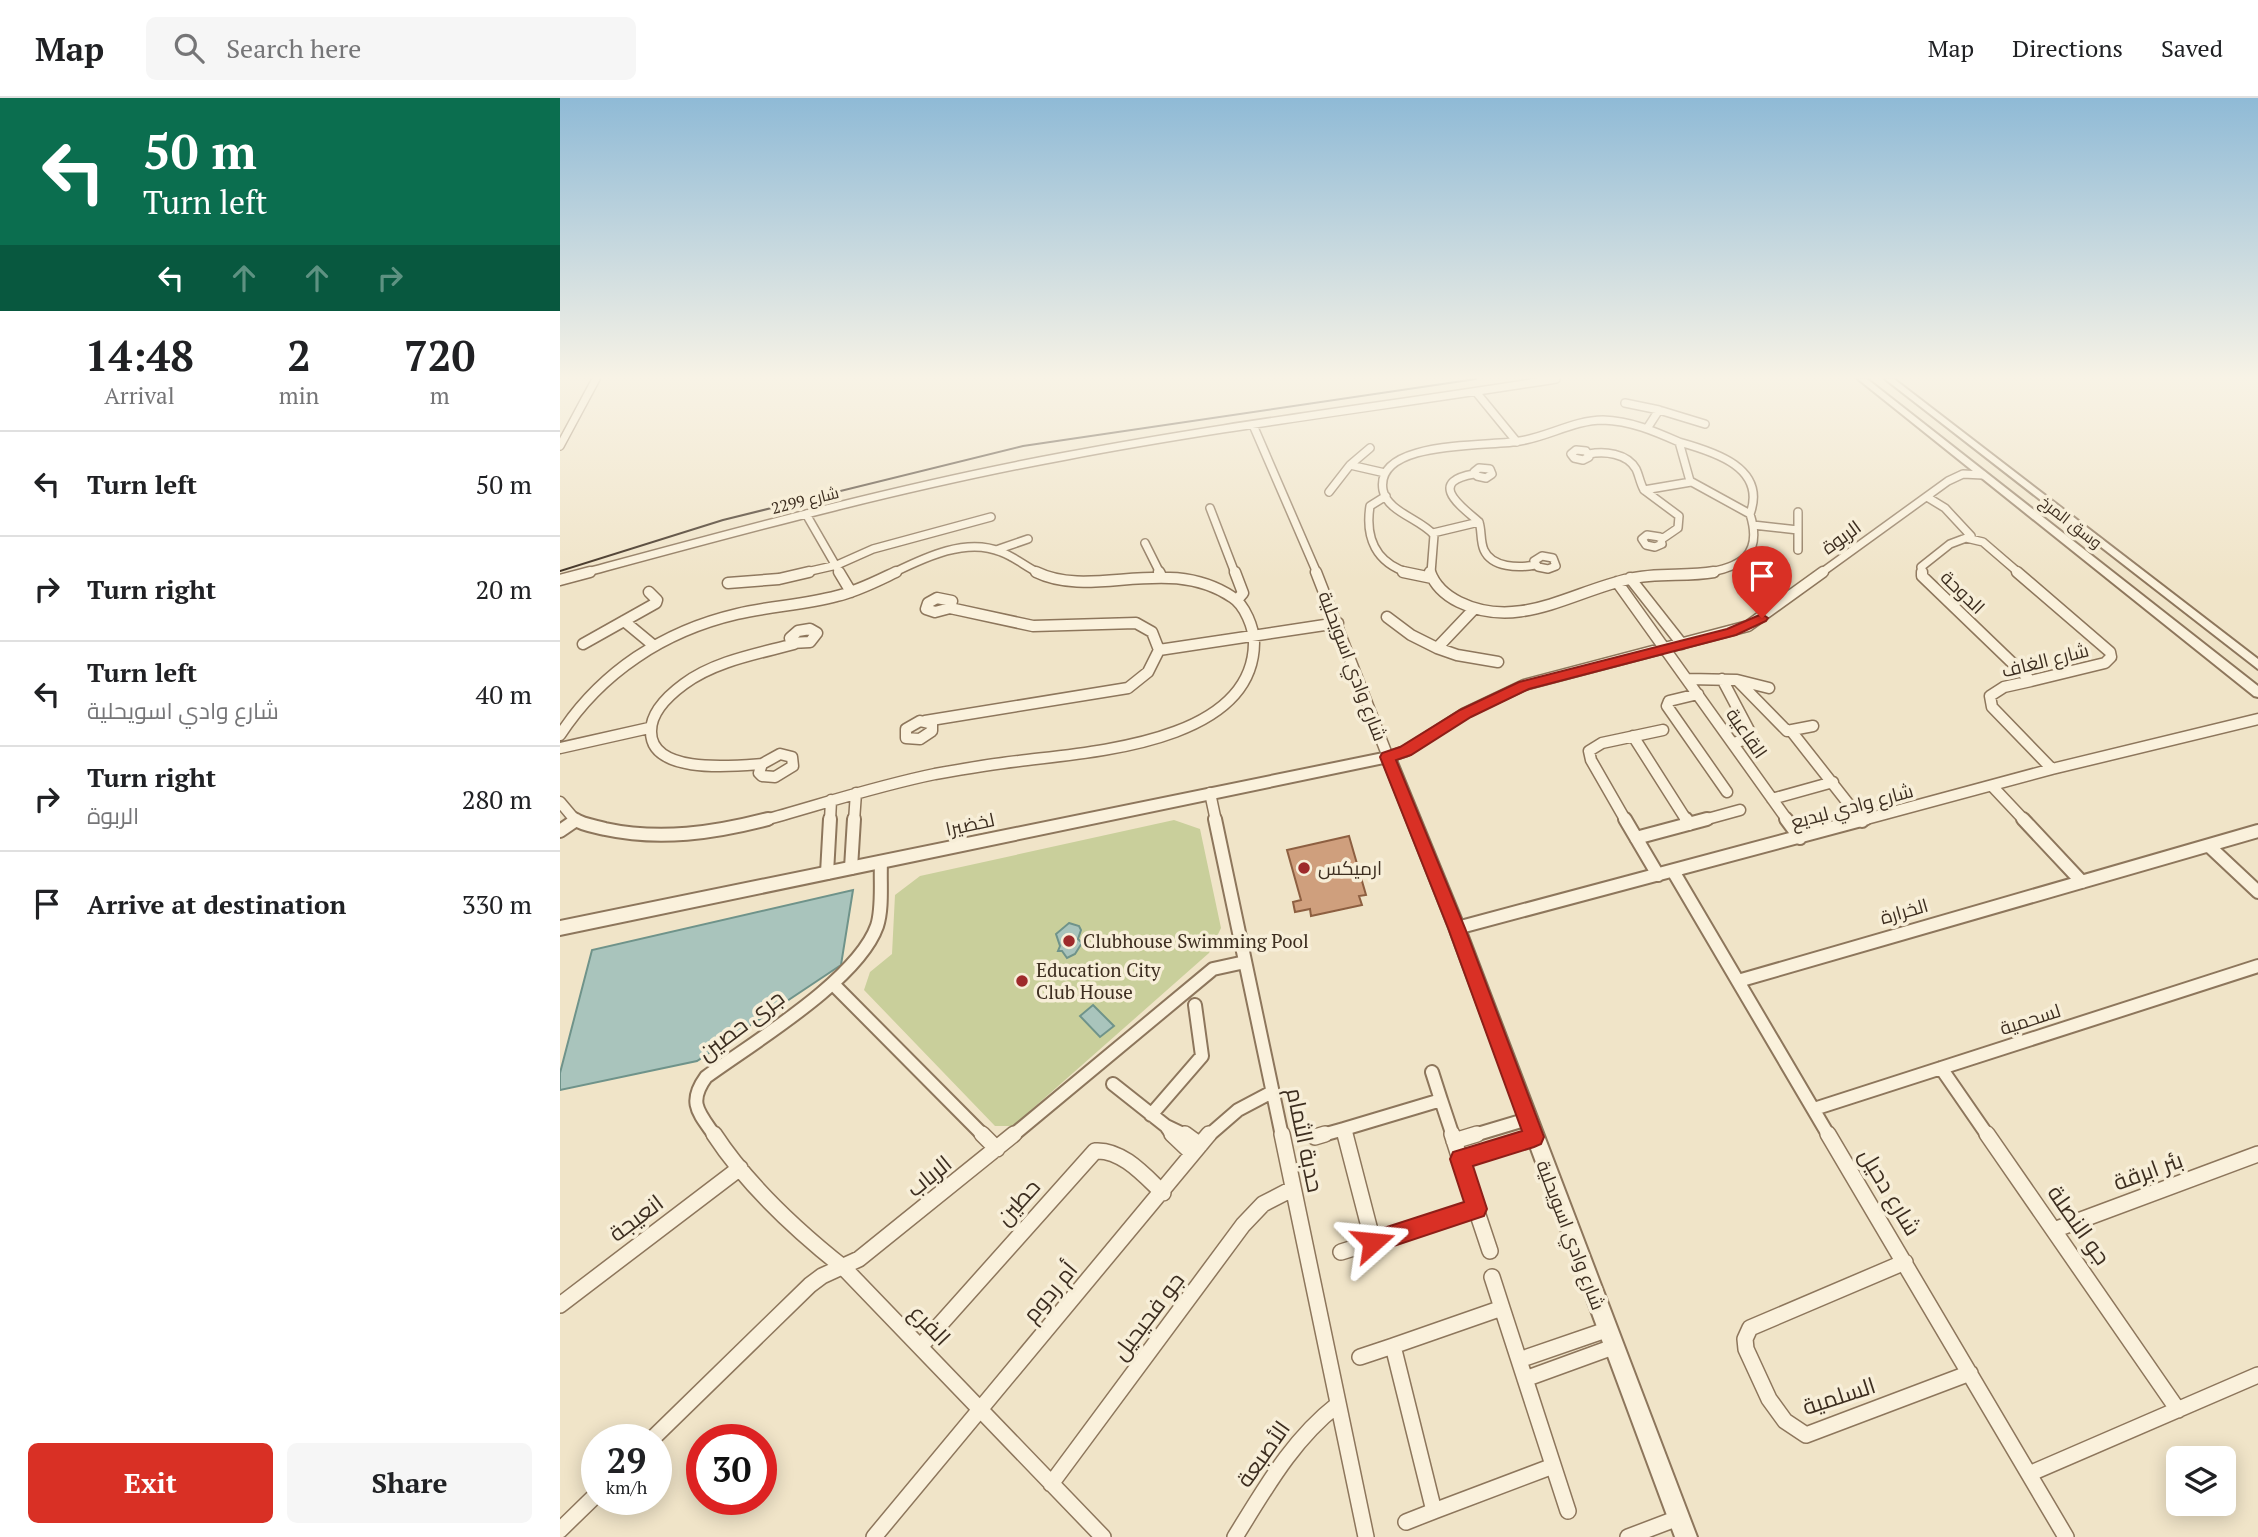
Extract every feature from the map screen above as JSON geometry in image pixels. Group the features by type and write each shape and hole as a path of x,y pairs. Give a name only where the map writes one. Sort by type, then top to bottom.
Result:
{"street":[{"name":"شارع 2299","path":"560,580 806,514 1022,464 1128,446"},
{"name":"شارع وادي اسويحلية","path":"1262,446 1338,623 1388,757 1457,928 1686,1537"},
{"path":"1464,446 1428,449 1403,458 1385,473 1383,484 1386,496 1398,508 1425,524 1433,533 1435,541 1430,563 1432,578 1450,597 1474,609 1497,614 1528,613 1630,578 1708,572 1739,563 1749,554 1755,543 1750,514 1691,482 1685,471 1680,446"},
{"path":"1694,446 1712,451 1743,472 1751,481 1756,503 1750,514"},
{"name":"وسق المرخ","path":"1940,446 1966,469 1983,475 2258,693"},
{"name":"وسق المرخ","path":"1976,446 2258,665"},
{"path":"1329,492 1350,465 1370,448"},
{"path":"1589,454 1609,453 1628,460 1634,466 1644,490 1679,516 1680,526 1662,539"},
{"path":"1350,465 1385,473"},
{"name":"الربوة","path":"1388,757 1406,751 1465,713 1524,685 1731,632 1762,618 1966,469"},
{"path":"1474,474 1456,481 1450,492 1455,503 1479,522 1483,549 1490,557 1515,567 1535,565"},
{"path":"1644,490 1691,482"},
{"path":"1386,496 1370,506 1366,524 1372,545 1382,559 1401,571 1418,577 1432,578"},
{"path":"1927,497 1945,508 1974,537"},
{"path":"1210,508 1242,593 1237,600"},
{"path":"1798,512 1798,550"},
{"path":"806,514 851,592"},
{"path":"728,583 779,579 837,565 873,549 991,517"},
{"path":"1433,533 1479,522"},
{"path":"1754,525 1798,530"},
{"name":"شارع الغاف","path":"1974,537 2110,652 2111,657 2105,663 1997,690 1990,696 1989,702 2006,723 2052,769"},
{"name":"الدوحة","path":"1974,537 1959,538 1921,567 1920,573 2031,681"},
{"path":"999,549 1028,539"},
{"path":"1145,543 1161,576"},
{"path":"560,735 570,717 603,683 653,645 691,628 736,614 851,592 908,565 953,550 979,546 999,549 1051,579 1075,582 1177,576 1196,582 1237,600 1254,634 1254,657 1244,681 1220,708 1180,731 1143,742 992,764 856,793 774,818 716,830 660,836 623,835 576,820 560,802"},
{"path":"1630,578 1682,644"},
{"name":"القاعية","path":"1617,582 1800,838"},
{"path":"583,644 656,603 657,600 649,592"},
{"path":"929,724 949,717 1128,688 1146,677 1160,649 1152,632 1136,623 1033,626 950,608"},
{"path":"1437,648 1474,609"},
{"path":"1387,617 1411,635 1437,648 1457,655 1498,662"},
{"path":"624,621 653,645"},
{"path":"1649,625 1653,621 1664,622"},
{"path":"1160,649 1338,623"},
{"path":"761,768 673,760 654,747 649,728 658,709 677,689 696,676 792,642"},
{"path":"1688,679 1737,680 1769,688"},
{"path":"1722,679 1750,732 1748,738 1733,743"},
{"path":"1737,680 1784,729 1793,732 1862,821"},
{"path":"1698,694 1669,701 1667,706 1727,792"},
{"name":"شارع وادي لبديع","path":"1457,928 1993,787 2052,769 2258,719"},
{"path":"1793,732 1813,726"},
{"path":"560,748 649,728"},
{"path":"1658,875 1591,760 1589,751 1602,743 1663,730"},
{"path":"1633,736 1689,824"},
{"name":"لخضيرا","path":"560,928 1388,757"},
{"path":"1772,799 1833,782"},
{"path":"1993,787 2082,882"},
{"path":"851,868 856,793"},
{"name":"حدبة الثمام","path":"1210,793 1366,1537"},
{"path":"827,873 831,800"},
{"path":"1636,838 1741,810"},
{"path":"560,831 576,820"},
{"name":"الخرارة","path":"1738,981 2258,831"},
{"path":"830,849 844,842 852,844"},
{"path":"2209,846 2258,892"},
{"name":"جرى حصين","path":"722,1147 697,1109 697,1089 706,1077 833,984 861,956 877,923 881,862"},
{"name":"شارع دحيل","path":"1673,871 2066,1537"},
{"name":"الرباب","path":"667,1424 810,1284 822,1276 844,1268 924,1209 1207,974 1220,966 1245,962"},
{"name":"لسحمية","path":"1814,1109 2258,966"},
{"path":"833,984 997,1149"},
{"path":"1151,1115 1202,1056 1195,1004"},
{"name":"جو النصلة","path":"1941,1068 2178,1410"},
{"path":"1432,1072 1490,1251"},
{"path":"1113,1084 1166,1126 1175,1139 1196,1149"},
{"name":"أم ردوم","path":"874,1537 1163,1193 1196,1149 1234,1110 1272,1092"},
{"path":"1315,1137 1441,1100"},
{"path":"1454,1141 1531,1128"},
{"path":"1460,1159 1531,1128"},
{"path":"1344,1129 1373,1242"},
{"name":"الفرع","path":"722,1147 799,1232 844,1268 1103,1537"},
{"name":"حطين","path":"920,1347 1095,1151 1102,1149 1113,1152 1163,1193"},
{"name":"بئر ابرقة","path":"2054,1230 2258,1154"},
{"name":"انعيجة","path":"560,1305 740,1168"},
{"name":"جو فحيحيل","path":"1051,1483 1243,1225 1263,1204 1293,1189"},
{"path":"1341,1252 1476,1209"},
{"name":"السلمية","path":"1905,1262 1750,1328 1745,1339 1746,1349 1780,1418 1793,1430 1806,1435 1970,1373"},
{"path":"1492,1277 1568,1511"},
{"path":"1360,1357 1502,1308"},
{"path":"1519,1360 1610,1338"},
{"path":"1525,1379 1610,1338"},
{"path":"1393,1346 1434,1511"},
{"path":"2029,1474 2258,1375"},
{"name":"الأصبعة","path":"1235,1537 1295,1445 1320,1416 1337,1405"},
{"path":"1406,1522 1553,1466"},
{"path":"560,1530 581,1509"},
{"path":"1628,1537 1678,1518"}],"green space":[{"name":"Education City Club House","path":"1174,820 1200,829 1221,928 1209,953 1013,1126 995,1126 864,990 870,972 892,954 895,895 920,876"}],"water":[{"path":"853,890 841,965 697,1061 560,1090 560,1073 592,950"},
{"name":"Clubhouse Swimming Pool","path":"1069,923 1079,926 1081,930 1078,939 1082,943 1075,954 1067,958 1062,951 1058,951 1060,946 1056,934"},
{"path":"1093,1005 1114,1026 1100,1037 1080,1016"}],"building":[{"path":"1349,836 1366,895 1359,896 1362,905 1311,916 1310,909 1295,912 1293,902 1301,900 1287,850"}],"tram line":[{"path":"560,571 723,520 1022,446"}],"place":[{"name":"ارميكس","path":"1304,868"},
{"name":"Clubhouse Swimming Pool","path":"1069,941"},
{"name":"Education City Club House","path":"1022,981"}],"route":[{"path":"1373,1242 1476,1209 1460,1159 1534,1137 1457,928 1388,757 1406,751 1465,713 1524,685 1731,632 1762,618"}]}
